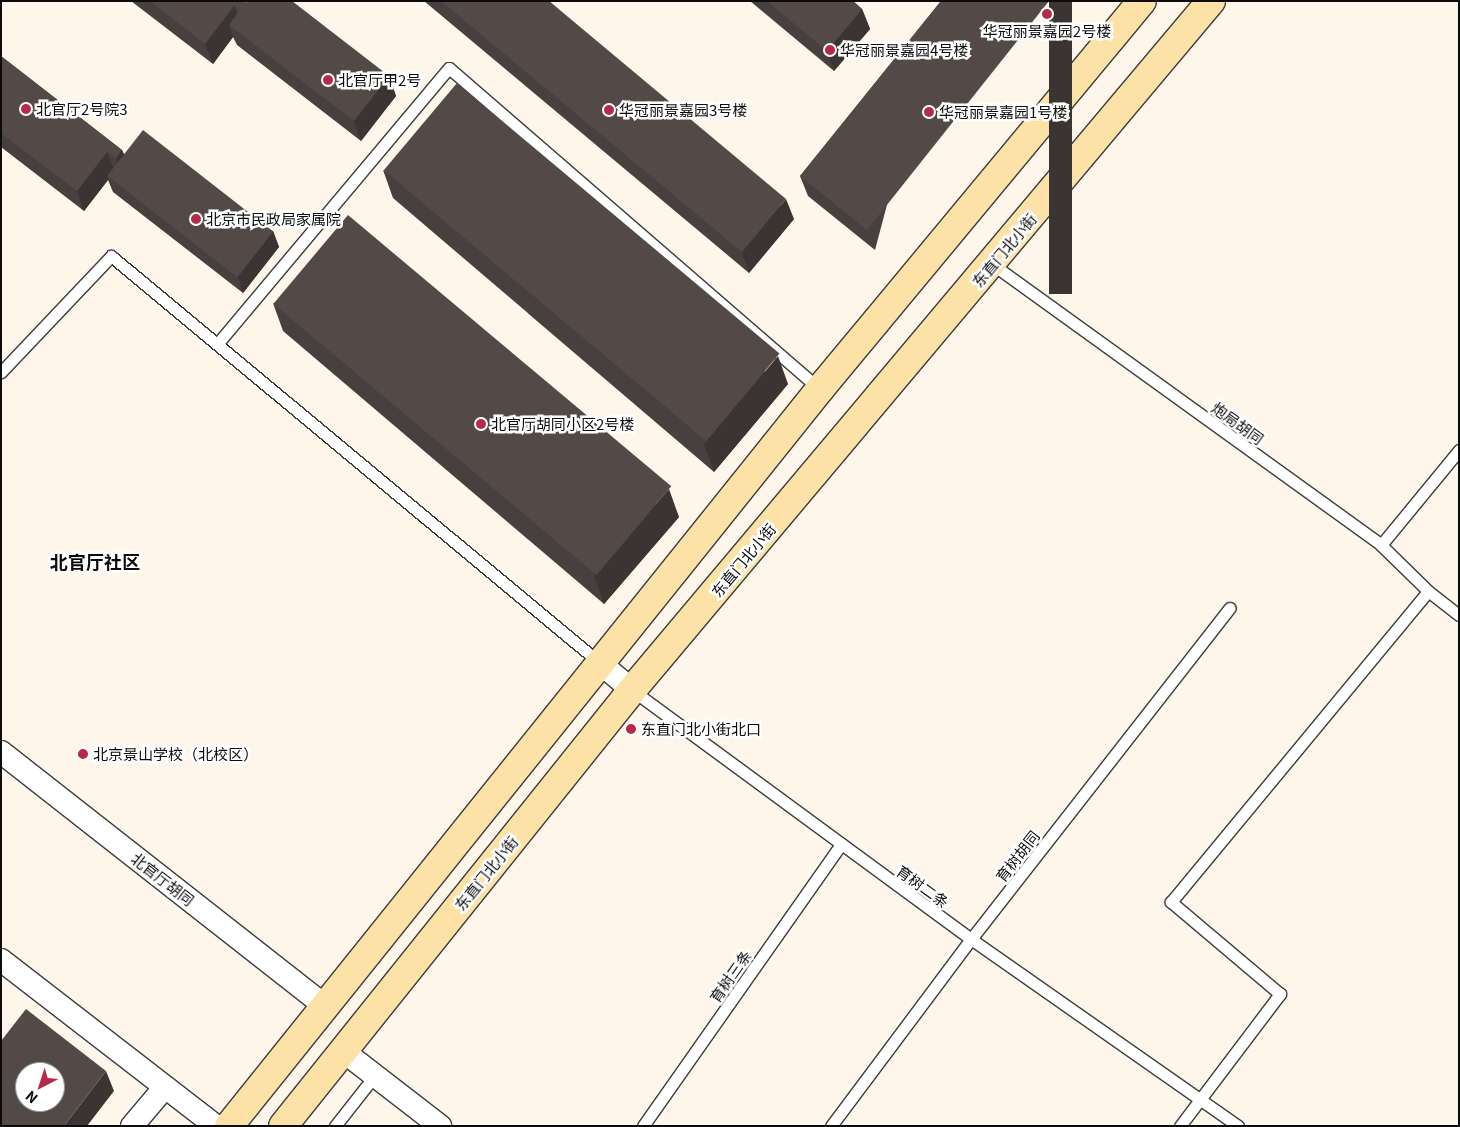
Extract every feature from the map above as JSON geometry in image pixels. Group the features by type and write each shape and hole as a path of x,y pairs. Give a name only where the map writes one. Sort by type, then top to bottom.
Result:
{"main road":[{"path":"229,1126 820,389 1142,1"},
{"name":"东直门北小街","path":"283,1126 632,690 992,264 1211,1"}],"street":[{"path":"600,663 632,690"},
{"name":"北官厅胡同","path":"1,752 325,1006"},
{"path":"1,960 216,1126"},
{"path":"343,1051 440,1126"},
{"path":"132,1126 165,1087"}],"lane":[{"path":"218,343 449,68 820,389"},
{"path":"1,372 111,256 218,343 600,663"},
{"name":"炮局胡同","path":"992,264 1381,545 1428,591 1459,615"},
{"path":"1381,545 1459,450"},
{"path":"1180,1126 1280,994 1171,902 1428,591"},
{"name":"育树胡同","path":"831,1126 971,939 1230,608"},
{"name":"育树二条","path":"632,690 971,939 1238,1126"},
{"name":"育树三条","path":"643,1126 841,844"},
{"path":"335,1126 375,1076"}],"building":[{"name":"北官厅甲2号","path":"150,1 244,1 246,3 247,1 292,1 389,76 354,121 229,25 240,10 234,6 205,44"},
{"name":"华冠丽景嘉园3号楼","path":"441,1 549,1 786,199 742,252"},
{"path":"767,1 853,1 862,9 827,51"},
{"name":"华冠丽景嘉园1号楼","path":"941,1 1049,1 867,230 800,176"},
{"name":"北官厅2号院3","path":"1,56 122,150 116,158 107,152 77,191 1,133"},
{"path":"457,83 780,354 706,441 384,170"},
{"name":"北京市民政局家属院","path":"143,130 273,232 237,277 107,176"},
{"name":"北官厅胡同小区2号楼","path":"348,215 671,486 597,575 273,304"},
{"path":"26,1009 106,1071 64,1126 1,1126 1,1041"}],"place":[{"name":"华冠丽景嘉园2号楼","path":"1047,14"},
{"name":"华冠丽景嘉园4号楼","path":"830,50"},
{"name":"北官厅甲2号","path":"328,80"},
{"name":"北官厅2号院3","path":"26,109"},
{"name":"华冠丽景嘉园3号楼","path":"609,110"},
{"name":"华冠丽景嘉园1号楼","path":"929,112"},
{"name":"北京市民政局家属院","path":"196,219"},
{"name":"北官厅胡同小区2号楼","path":"481,424"},
{"name":"东直门北小街北口","path":"631,729"},
{"name":"北京景山学校（北校区）","path":"83,754"}],"district":[{"name":"北官厅社区","path":"95,561"}]}
